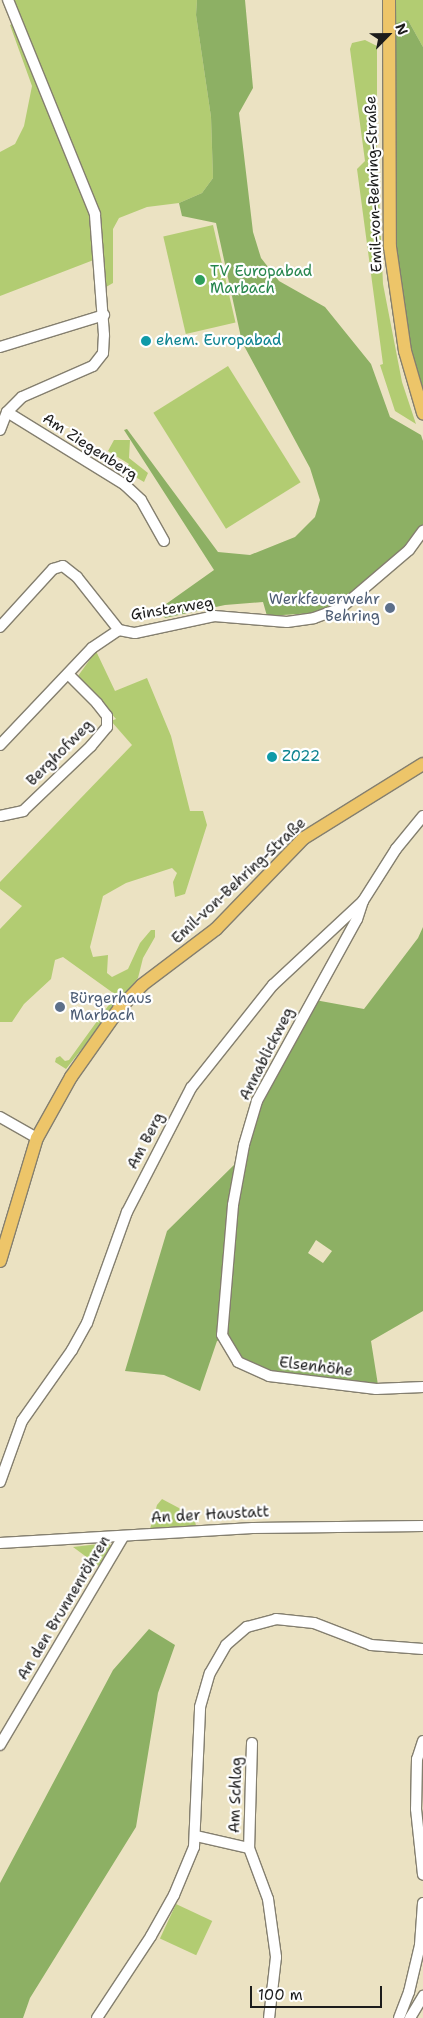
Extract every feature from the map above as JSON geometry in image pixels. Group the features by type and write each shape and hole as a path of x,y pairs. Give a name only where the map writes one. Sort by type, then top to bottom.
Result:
{"main road":[{"name":"Emil-von-Behring-Straße","path":"389,0 387,149 392,278 405,351 423,413"},
{"name":"Emil-von-Behring-Straße","path":"0,1260 37,1138 71,1077 127,999 216,929 304,838 423,764"}],"street":[{"path":"0,430 12,404 38,388 93,366 104,353 104,315 95,214 8,0"},
{"path":"0,347 104,315"},
{"name":"Am Ziegenberg","path":"7,412 125,484 145,506 164,541"},
{"name":"Ginsterweg","path":"0,745 92,648 120,630 135,633 214,616 287,622 314,618 341,608 409,550 423,532"},
{"path":"0,627 53,568 63,566 77,576 120,630"},
{"name":"Berghofweg","path":"0,816 23,811 85,753 107,727 107,716 97,703 68,674"},
{"name":"Annablickweg","path":"222,1336 232,1205 244,1145 257,1101 357,918 363,901 423,816"},
{"name":"Am Berg","path":"0,1482 15,1435 86,1323 134,1197 191,1088 273,985 363,901"},
{"path":"0,1117 37,1138"},
{"name":"Elsenhöhe","path":"222,1336 238,1362 269,1376 376,1389 423,1387"},
{"name":"An der Haustatt","path":"0,1543 123,1537 133,1533 262,1528 423,1526"},
{"name":"An den Brunnenröhren","path":"0,1746 123,1537"},
{"path":"97,2018 166,1910 186,1868 196,1836 200,1707 217,1658 237,1634 266,1620 300,1620 371,1645 423,1649"},
{"path":"423,1741 417,1759 416,1809 423,1875"},
{"name":"Am Schlag","path":"252,1743 249,1848 260,1874 273,1924 275,1981 269,2018"},
{"name":"Am Schlag","path":"196,1836 249,1848"},
{"path":"399,2018 407,1997 420,1945 423,1903"},
{"path":"410,2018 423,1996"},
{"path":"407,1997 410,2018"}],"green space":[{"path":"11,0 197,0 196,15 211,117 213,178 202,193 179,203 147,207 119,218 113,229 113,283 106,287 104,256 0,296 0,152 15,144 24,126 32,86 10,25 15,23"},
{"path":"197,0 245,0 253,88 239,113 253,232 261,258 279,281 325,307 371,364 390,417 421,435 423,441 423,524 408,548 339,602 314,613 267,616 263,602 225,605 165,618 159,609 214,570 124,430 127,429 218,552 250,555 295,537 315,517 320,500 310,468 242,342 216,223 182,216 179,203 202,193 213,178 211,117 196,15"},
{"path":"396,0 423,0 423,47 408,20 395,23"},
{"path":"408,20 423,47 423,395 410,354 396,279 395,23"},
{"path":"365,40 377,46 377,148 383,284 402,382 416,424 395,411 380,365 383,364 357,169 365,161 350,49 352,43"},
{"name":"TV Europabad Marbach","path":"213,225 235,322 186,334 163,236"},
{"path":"228,366 301,482 226,529 153,413"},
{"path":"114,440 130,440 129,458 148,473 144,482 125,471 129,464 108,451"},
{"path":"96,651 115,691 147,678 171,736 190,811 203,811 207,825 185,894 175,897 173,882 177,873 172,868 126,883 103,896 90,947 93,957 108,955 107,973 112,977 128,969 140,943 151,930 155,930 155,937 143,958 138,978 66,1069 55,1062 56,1058 60,1056 65,1061 69,1060 116,995 63,957 55,960 51,979 24,1004 12,1022 0,1022 0,929 22,906 0,889 0,882 132,745 111,721 116,719 78,676"},
{"path":"423,927 423,1311 371,1341 378,1385 269,1373 239,1359 226,1338 217,1341 200,1391 164,1375 125,1371 167,1231 237,1162 261,1102 315,1000 364,1009 418,938","holes":["316,1240 332,1251 323,1263 308,1253"]},
{"path":"162,1499 194,1516 196,1526 150,1529 157,1505"},
{"path":"107,1543 112,1546 100,1567 73,1547"},
{"path":"149,1629 175,1645 158,1693 136,1827 30,1998 23,2018 0,2018 0,1883 113,1670"},
{"path":"176,1904 212,1921 196,1955 160,1938"}],"place":[{"name":"TV Europabad Marbach","path":"200,280"},
{"name":"ehem. Europabad","path":"146,341"},
{"name":"Werkfeuerwehr Behring","path":"390,608"},
{"name":"Z022","path":"272,757"},
{"name":"Bürgerhaus Marbach","path":"60,1007"}]}
